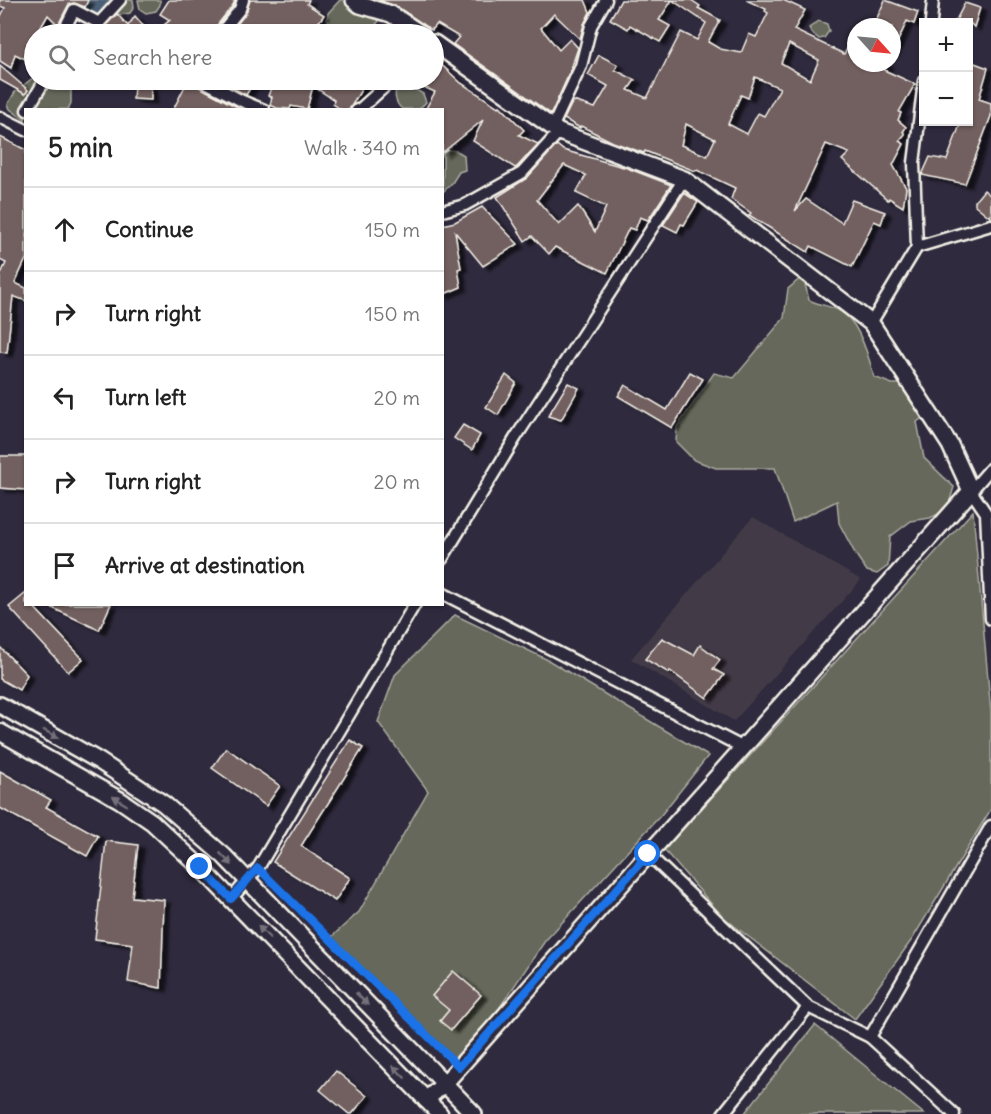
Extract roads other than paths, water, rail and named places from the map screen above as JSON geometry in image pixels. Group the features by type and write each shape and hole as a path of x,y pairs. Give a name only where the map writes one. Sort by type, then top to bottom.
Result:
{"street":[{"path":"67,24 74,10 99,23 120,0"},
{"path":"228,24 240,9 243,0"},
{"path":"595,0 600,11"},
{"path":"444,210 465,205 522,172 556,129 580,66 591,26 606,0"},
{"path":"931,18 933,0"},
{"path":"359,2 391,14 406,24"},
{"path":"444,50 556,129 684,179 871,323 951,445 971,491 986,513 991,619"},
{"path":"28,108 39,90"},
{"path":"221,90 259,108"},
{"path":"361,108 381,90"},
{"path":"0,117 22,128"},
{"path":"871,323 917,247 914,163 919,122"},
{"path":"444,556 516,437 684,179"},
{"path":"917,247 991,225"},
{"path":"426,1100 445,1083 991,468"},
{"path":"444,594 736,744"},
{"path":"231,899 258,868 415,606"},
{"path":"0,705 99,761 164,804 224,856 474,1114"},
{"path":"0,732 120,800 152,822 231,899 441,1114"},
{"path":"152,822 164,804"},
{"path":"870,1037 991,826"},
{"path":"648,854 808,1007 870,1037 954,1114"},
{"path":"723,1114 808,1007"}],"water":[{"path":"71,0 115,0 103,15 92,19 71,4"}]}
